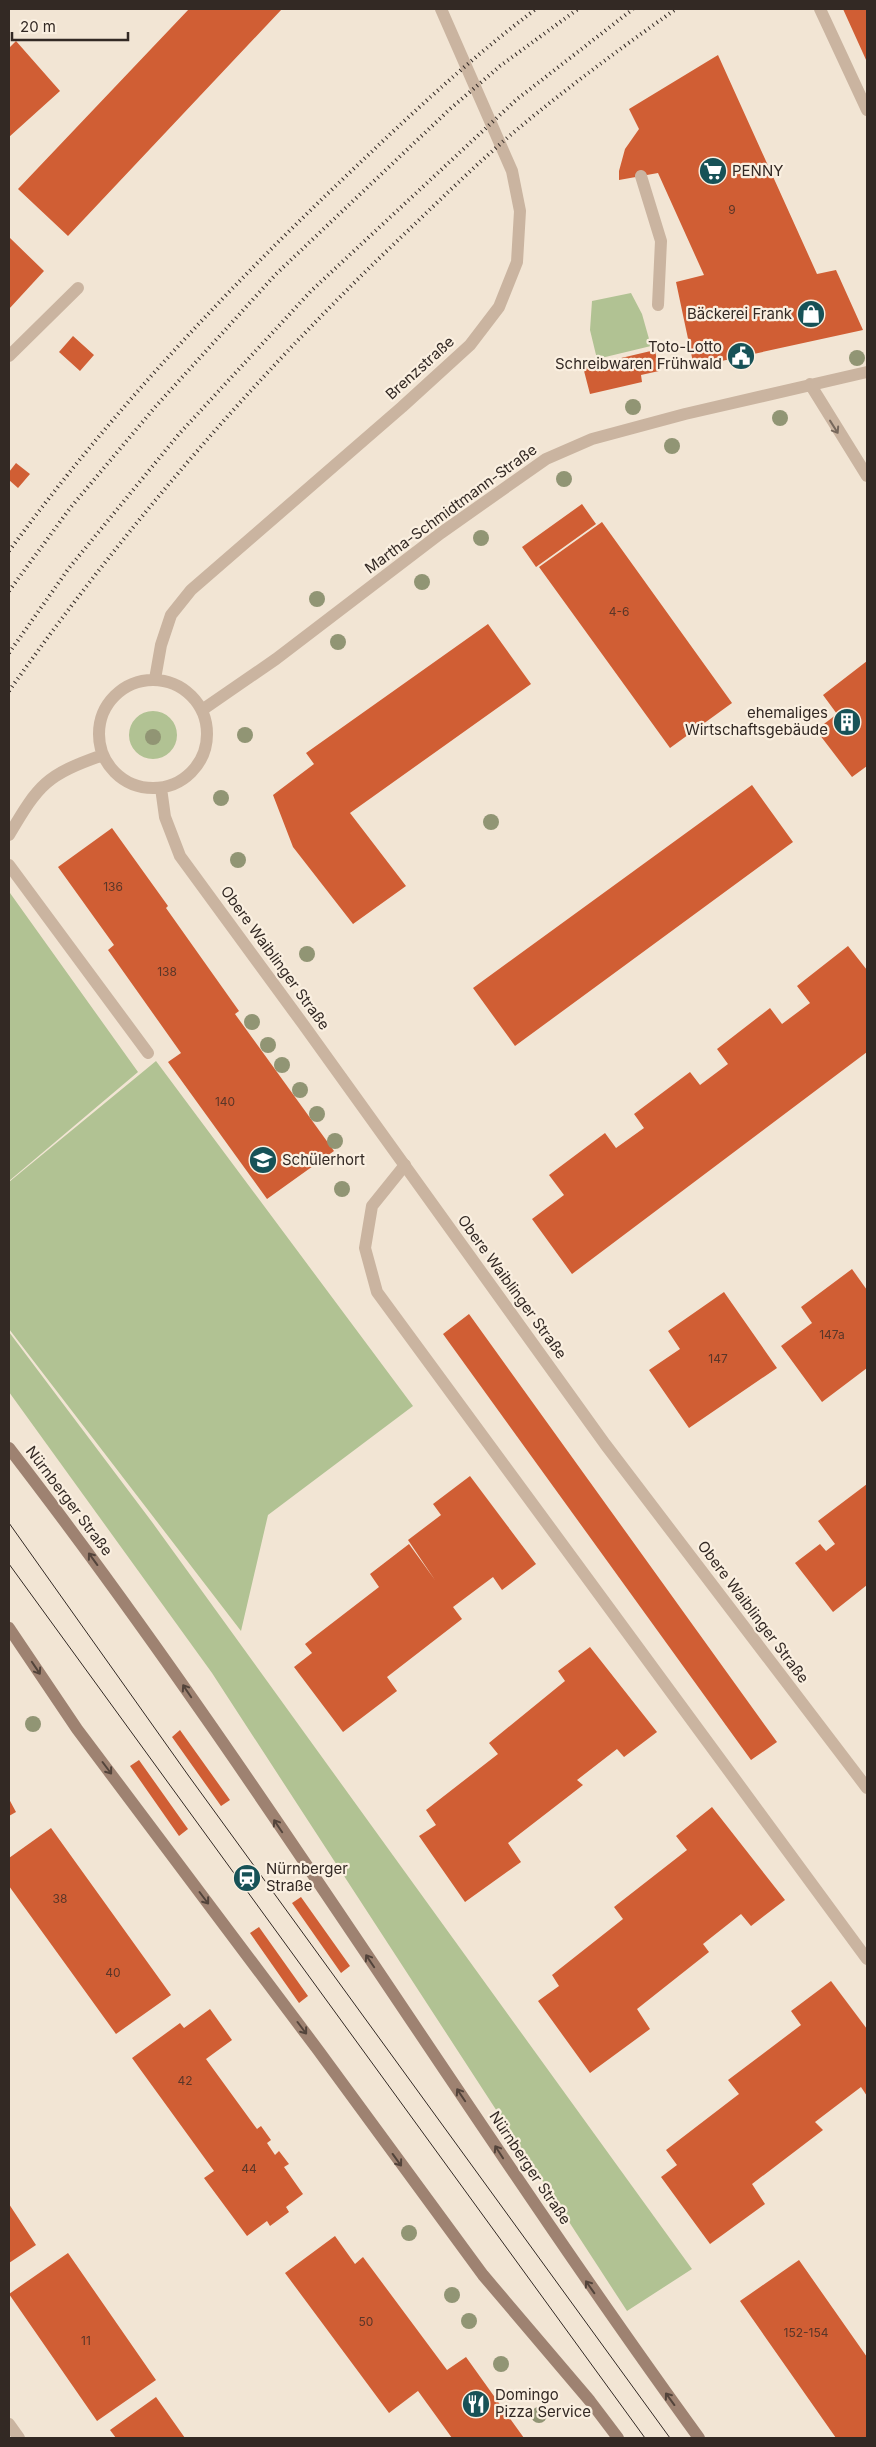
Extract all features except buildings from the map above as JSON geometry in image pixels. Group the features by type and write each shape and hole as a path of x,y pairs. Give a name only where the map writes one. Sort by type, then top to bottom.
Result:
{"main road":[{"name":"Nürnberger Straße","path":"9,1448 81,1542 169,1665 531,2200 698,2438"},
{"path":"9,1628 78,1729 318,2050 482,2275 590,2402 618,2438"}],"street":[{"name":"Brenzstraße","path":"155,679 161,645 171,615 191,590 402,408 470,345 499,307 517,262 520,211 512,171 441,9"},
{"path":"820,9 867,110"},
{"path":"641,176 661,241 658,305"},
{"path":"9,356 78,288"},
{"name":"Martha-Schmidtmann-Straße","path":"202,710 276,659 441,533 546,459 592,439 685,414 867,372"},
{"path":"810,384 867,476"},
{"path":"155,679 172,683 189,693 202,710 207,739 198,765 186,777 161,788 132,784 116,774 103,755 98,727 110,699 130,684 155,679"},
{"path":"9,835 30,799 49,778 71,766 103,755"},
{"name":"Obere Waiblinger Straße","path":"161,788 165,817 180,856 605,1444 867,1788"},
{"path":"9,865 148,1053"},
{"path":"404,1165 372,1206 365,1248 377,1292 867,1959"},
{"path":"9,2424 19,2438"}],"green space":[{"path":"631,293 642,314 651,346 597,359 590,330 592,301"},
{"path":"148,711 158,711 170,718 177,730 177,740 170,752 158,759 148,759 140,755 133,748 129,740 129,730 133,722 140,715"},
{"path":"10,893 138,1072 9,1181 9,897"},
{"path":"156,1061 413,1406 268,1515 241,1631 9,1329 9,1182"},
{"path":"9,1332 152,1522 692,2269 627,2311 212,1673 9,1392"}],"tram line":[{"path":"9,1523 188,1775 670,2438"},
{"path":"9,1564 645,2438"}],"railway":[{"path":"9,551 86,452 127,404 168,357 255,265 415,111 486,48 536,9"},
{"path":"9,591 71,507 156,406 276,274 450,109 500,66 578,9"},
{"path":"9,653 69,568 179,434 311,291 516,100 633,9"},
{"path":"9,691 97,572 191,458 290,348 395,243 509,136 582,78 676,9"}],"place":[{"name":"PENNY","path":"713,171"},
{"name":"Bäckerei Frank","path":"811,314"},
{"name":"Toto-Lotto Schreibwaren Frühwald","path":"741,356"},
{"name":"ehemaliges Wirtschaftsgebäude","path":"847,722"},
{"name":"Schülerhort","path":"263,1160"},
{"name":"Nürnberger Straße","path":"247,1878"},
{"name":"Domingo Pizza Service","path":"476,2404"}]}
